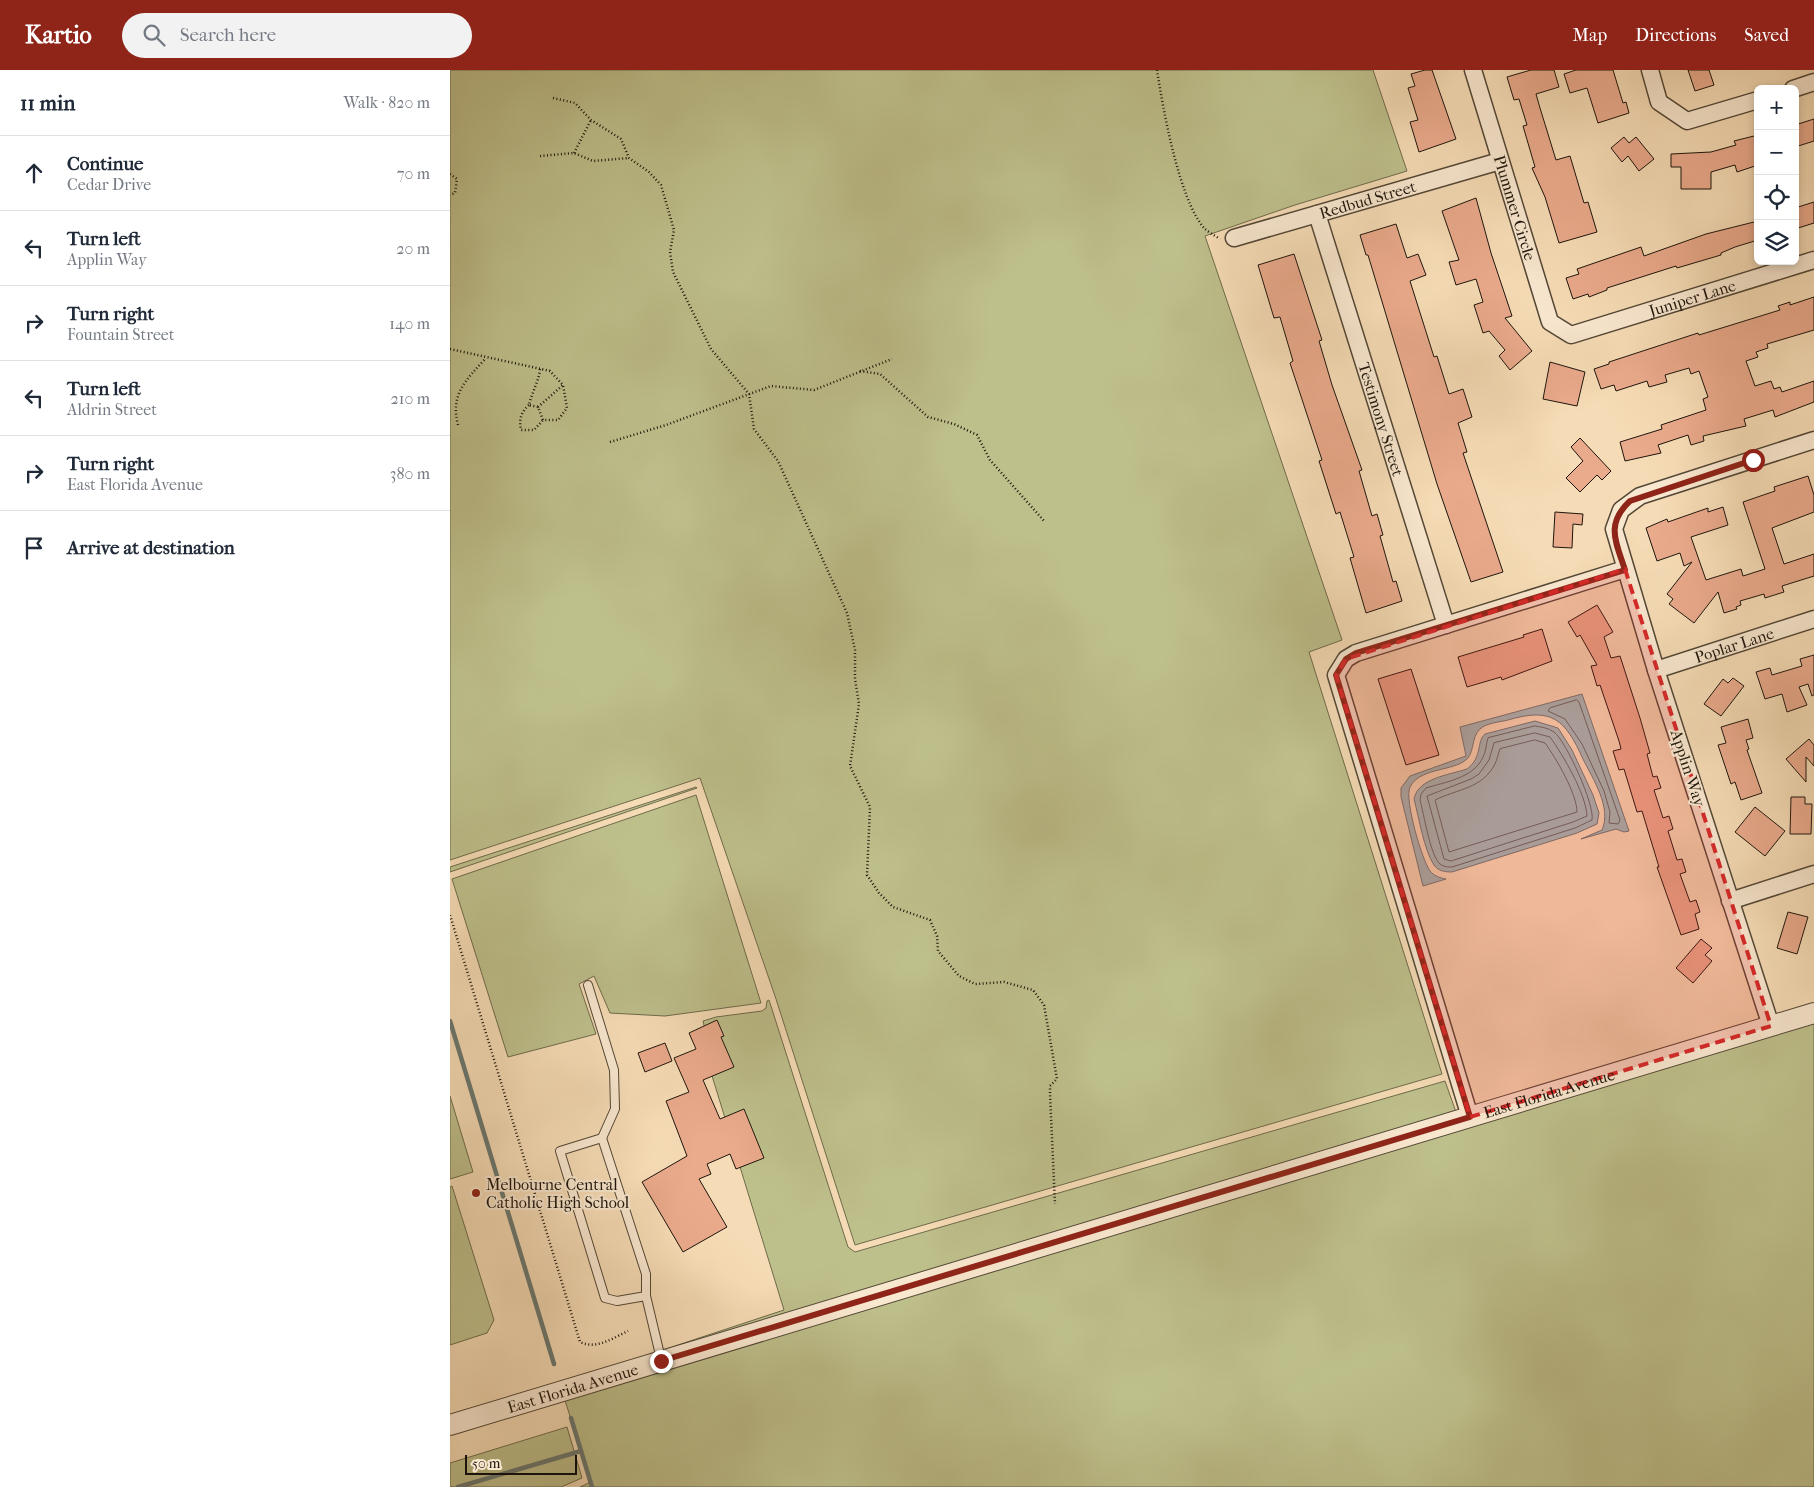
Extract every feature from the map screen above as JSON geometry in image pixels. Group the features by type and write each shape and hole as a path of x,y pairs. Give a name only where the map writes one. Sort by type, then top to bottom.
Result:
{"street":[{"name":"Plummer Circle","path":"1473,70 1550,322 1571,334"},
{"path":"1650,70 1660,102 1687,121 1754,101"},
{"path":"1799,87 1814,82"},
{"name":"Redbud Street","path":"1234,238 1500,160"},
{"name":"Testimony Street","path":"1317,214 1446,625"},
{"name":"Juniper Lane","path":"1571,334 1814,260"},
{"name":"Applin Way","path":"1771,1026 1656,670 1614,529 1621,510 1640,496 1814,440"},
{"path":"1470,1117 1338,687 1336,675 1346,659 1356,653 1625,570"},
{"name":"Poplar Lane","path":"1656,670 1814,619"},
{"path":"1730,901 1814,874"},
{"name":"East Florida Avenue","path":"450,1425 1814,1014"}],"lane":[{"path":"588,985 614,1070 615,1109 602,1138 646,1274 646,1296 661,1361"},
{"path":"602,1138 560,1151 605,1298 617,1301 646,1296"}],"path":[{"path":"1157,70 1172,148 1191,210 1205,229 1220,238 1234,238"},
{"path":"553,98 575,103 592,120 621,139 628,158 649,172 661,185 674,230 670,252 674,272 711,349 749,394 754,429 778,462 847,613 855,650 855,679 859,704 850,766 870,807 867,875 879,893 893,907 930,920 937,936 938,951 959,976 976,984 1004,982 1032,990 1044,1005 1057,1079 1050,1086 1055,1204"},
{"path":"574,153 592,120"},
{"path":"540,156 574,153 593,161 628,158"},
{"path":"450,174 457,179 455,193 450,194"},
{"path":"450,350 540,368 550,371 563,385 567,408 558,420 543,420 534,430 521,430 520,422 523,410 529,405 533,389 539,378 540,368"},
{"path":"458,425 452,412 453,400 458,389 487,357"},
{"path":"610,442 666,425 771,386 814,390 859,370 892,359"},
{"path":"859,370 880,374 928,417 954,424 977,435 990,460 1045,522"},
{"path":"538,407 563,385"},
{"path":"529,405 538,407"},
{"path":"538,407 543,420"},
{"path":"450,915 580,1342 587,1346 598,1345 628,1331"}],"highlighted area":[{"path":"1625,569 1771,1026 1470,1117 1338,687 1336,675 1346,659"}],"green space":[{"path":"450,70 1373,70 1407,171 1295,205 1205,236 1342,640 1309,652 1442,1074 855,1245 776,999 700,778 450,860"},
{"path":"697,788 450,872 450,867"},
{"path":"696,795 761,1003 665,1016 610,1013 594,976 579,984 596,1034 508,1057 452,879"},
{"path":"769,1000 848,1247 855,1252 1445,1081 1456,1112 587,1375 784,1310 701,1040 707,1038 703,1021 716,1017 762,1011 766,1008 767,1001"},
{"path":"1814,1013 1814,1487 580,1487 591,1482 562,1391"},
{"path":"450,1096 473,1172 450,1179"},
{"path":"452,1186 494,1320 487,1333 450,1345 450,1187"},
{"path":"567,1427 582,1478 561,1487 450,1487 450,1463"}],"water":[{"path":"1582,694 1629,831 1624,832 1616,829 1581,839 1602,830 1605,812 1596,784 1570,734 1563,726 1546,716 1536,715 1493,723 1486,725 1477,733 1467,759 1457,765 1420,777 1410,787 1409,804 1423,855 1430,871 1446,879 1423,886 1401,797 1401,788 1410,776 1466,756 1460,727"},
{"path":"1535,721 1558,728 1572,750 1593,795 1599,813 1597,824 1577,833 1452,872 1438,869 1430,859 1422,834 1414,799 1417,792 1421,786 1435,778 1467,769 1475,760 1482,737 1485,734"}],"building":[{"path":"1432,70 1456,139 1419,152 1410,122 1418,120 1408,88 1415,86 1411,74"},
{"path":"1531,70 1554,70 1559,87 1536,94 1556,160 1570,156 1584,203 1588,202 1597,232 1559,243 1545,197 1532,168 1535,167 1523,126 1527,125 1519,99 1514,100 1507,77"},
{"path":"1576,70 1613,70 1623,103 1626,102 1629,113 1598,123 1587,88 1570,93 1564,74"},
{"path":"1688,70 1709,70 1714,85 1695,91"},
{"path":"1814,119 1814,141 1799,146 1799,124"},
{"path":"1754,136 1754,166 1737,172 1735,165 1711,172 1711,189 1681,189 1681,167 1671,167 1671,154 1711,152 1736,145 1734,141"},
{"path":"1624,137 1629,143 1636,137 1654,159 1639,171 1628,156 1622,162 1611,148"},
{"path":"1476,198 1491,253 1512,316 1505,318 1532,351 1510,370 1499,356 1505,350 1489,331 1483,333 1474,305 1483,302 1476,279 1456,285 1449,262 1459,260 1442,211"},
{"path":"1814,202 1814,223 1799,228 1799,207"},
{"path":"1754,222 1754,241 1735,247 1721,253 1721,255 1677,268 1676,266 1607,288 1607,290 1589,297 1588,294 1573,299 1566,278 1579,274 1577,269 1641,247 1644,256 1706,234"},
{"path":"1396,224 1407,258 1418,254 1426,275 1410,281 1434,357 1437,356 1449,394 1463,389 1472,417 1458,423 1467,452 1463,453 1503,572 1471,582 1437,484 1368,255 1366,255 1360,235"},
{"path":"1294,254 1322,340 1319,341 1332,385 1362,470 1359,471 1372,516 1377,514 1383,535 1380,536 1393,582 1396,581 1402,601 1366,613 1350,558 1354,557 1340,512 1336,514 1319,461 1322,460 1290,363 1293,361 1280,317 1274,318 1258,265"},
{"path":"1814,297 1814,330 1767,344 1768,348 1756,352 1758,357 1746,361 1755,386 1771,381 1774,389 1780,387 1782,392 1814,381 1814,402 1775,417 1773,410 1744,419 1746,426 1703,436 1704,441 1691,445 1688,435 1658,445 1661,453 1625,461 1620,442 1662,429 1661,425 1706,410 1703,399 1708,397 1699,371 1691,374 1689,368 1665,375 1667,382 1649,387 1647,381 1616,391 1614,385 1601,389 1594,369 1609,364 1609,362 1698,333 1699,335 1780,310 1778,306 1790,302 1790,305"},
{"path":"1550,362 1585,372 1577,406 1543,399"},
{"path":"1580,438 1611,471 1602,480 1597,475 1580,492 1566,478 1583,461 1571,447"},
{"path":"1808,476 1814,495 1814,512 1772,528 1784,564 1814,554 1814,576 1782,586 1784,592 1765,598 1764,594 1740,601 1741,605 1736,607 1737,609 1724,613 1718,592 1694,623 1669,604 1673,599 1667,594 1692,562 1684,566 1680,553 1657,561 1646,528 1667,519 1668,522 1708,508 1708,512 1723,507 1728,525 1691,537 1706,580 1741,569 1743,576 1765,569 1743,502 1775,491 1774,487"},
{"path":"1555,512 1583,514 1582,525 1573,524 1572,548 1553,547"},
{"path":"1597,605 1613,632 1604,637 1611,658 1620,656 1640,718 1650,753 1647,754 1653,777 1657,776 1661,788 1654,790 1663,818 1669,816 1673,829 1668,831 1677,860 1682,859 1686,872 1680,874 1690,902 1696,900 1700,912 1695,914 1699,929 1681,935 1657,867 1659,867 1642,811 1637,812 1624,769 1619,770 1613,751 1621,749 1600,685 1597,686 1591,666 1597,665 1580,635 1577,637 1568,622"},
{"path":"1542,629 1552,661 1502,680 1501,677 1467,687 1458,657 1524,637 1523,635"},
{"path":"1814,655 1814,695 1812,696 1808,684 1799,687 1807,705 1787,712 1782,694 1765,699 1756,672 1770,668 1772,675 1802,666 1800,659"},
{"path":"1411,669 1439,755 1406,765 1378,679"},
{"path":"1733,678 1744,686 1721,716 1704,704 1723,679 1728,683"},
{"path":"1748,719 1753,738 1746,740 1749,749 1747,750 1762,793 1741,800 1735,782 1731,784 1718,745 1726,743 1721,727"},
{"path":"1809,739 1814,745 1814,766 1806,757 1806,782 1786,759"},
{"path":"1791,797 1805,797 1805,804 1812,804 1811,834 1790,834"},
{"path":"1755,807 1785,831 1765,856 1735,832"},
{"path":"1788,912 1808,917 1797,954 1777,948"},
{"path":"1701,939 1712,948 1705,955 1712,961 1693,983 1676,968"},
{"path":"717,1020 724,1036 721,1037 734,1067 703,1080 720,1119 744,1109 764,1158 736,1169 730,1154 707,1164 711,1174 699,1179 727,1227 683,1252 642,1182 687,1156 666,1101 689,1092 674,1058 696,1049 689,1033"},
{"path":"665,1043 672,1061 645,1072 638,1053"}],"waterway":[{"path":"450,1021 554,1364"},
{"path":"571,1418 592,1487"},
{"path":"458,1487 581,1451"}],"place":[{"name":"Melbourne Central Catholic High School","path":"476,1193"}],"route":[{"path":"661,1361 1470,1117 1338,687 1336,675 1338,669 1346,659 1356,653 1625,570 1614,529 1616,519 1621,510 1630,501 1640,496 1753,460"}]}
